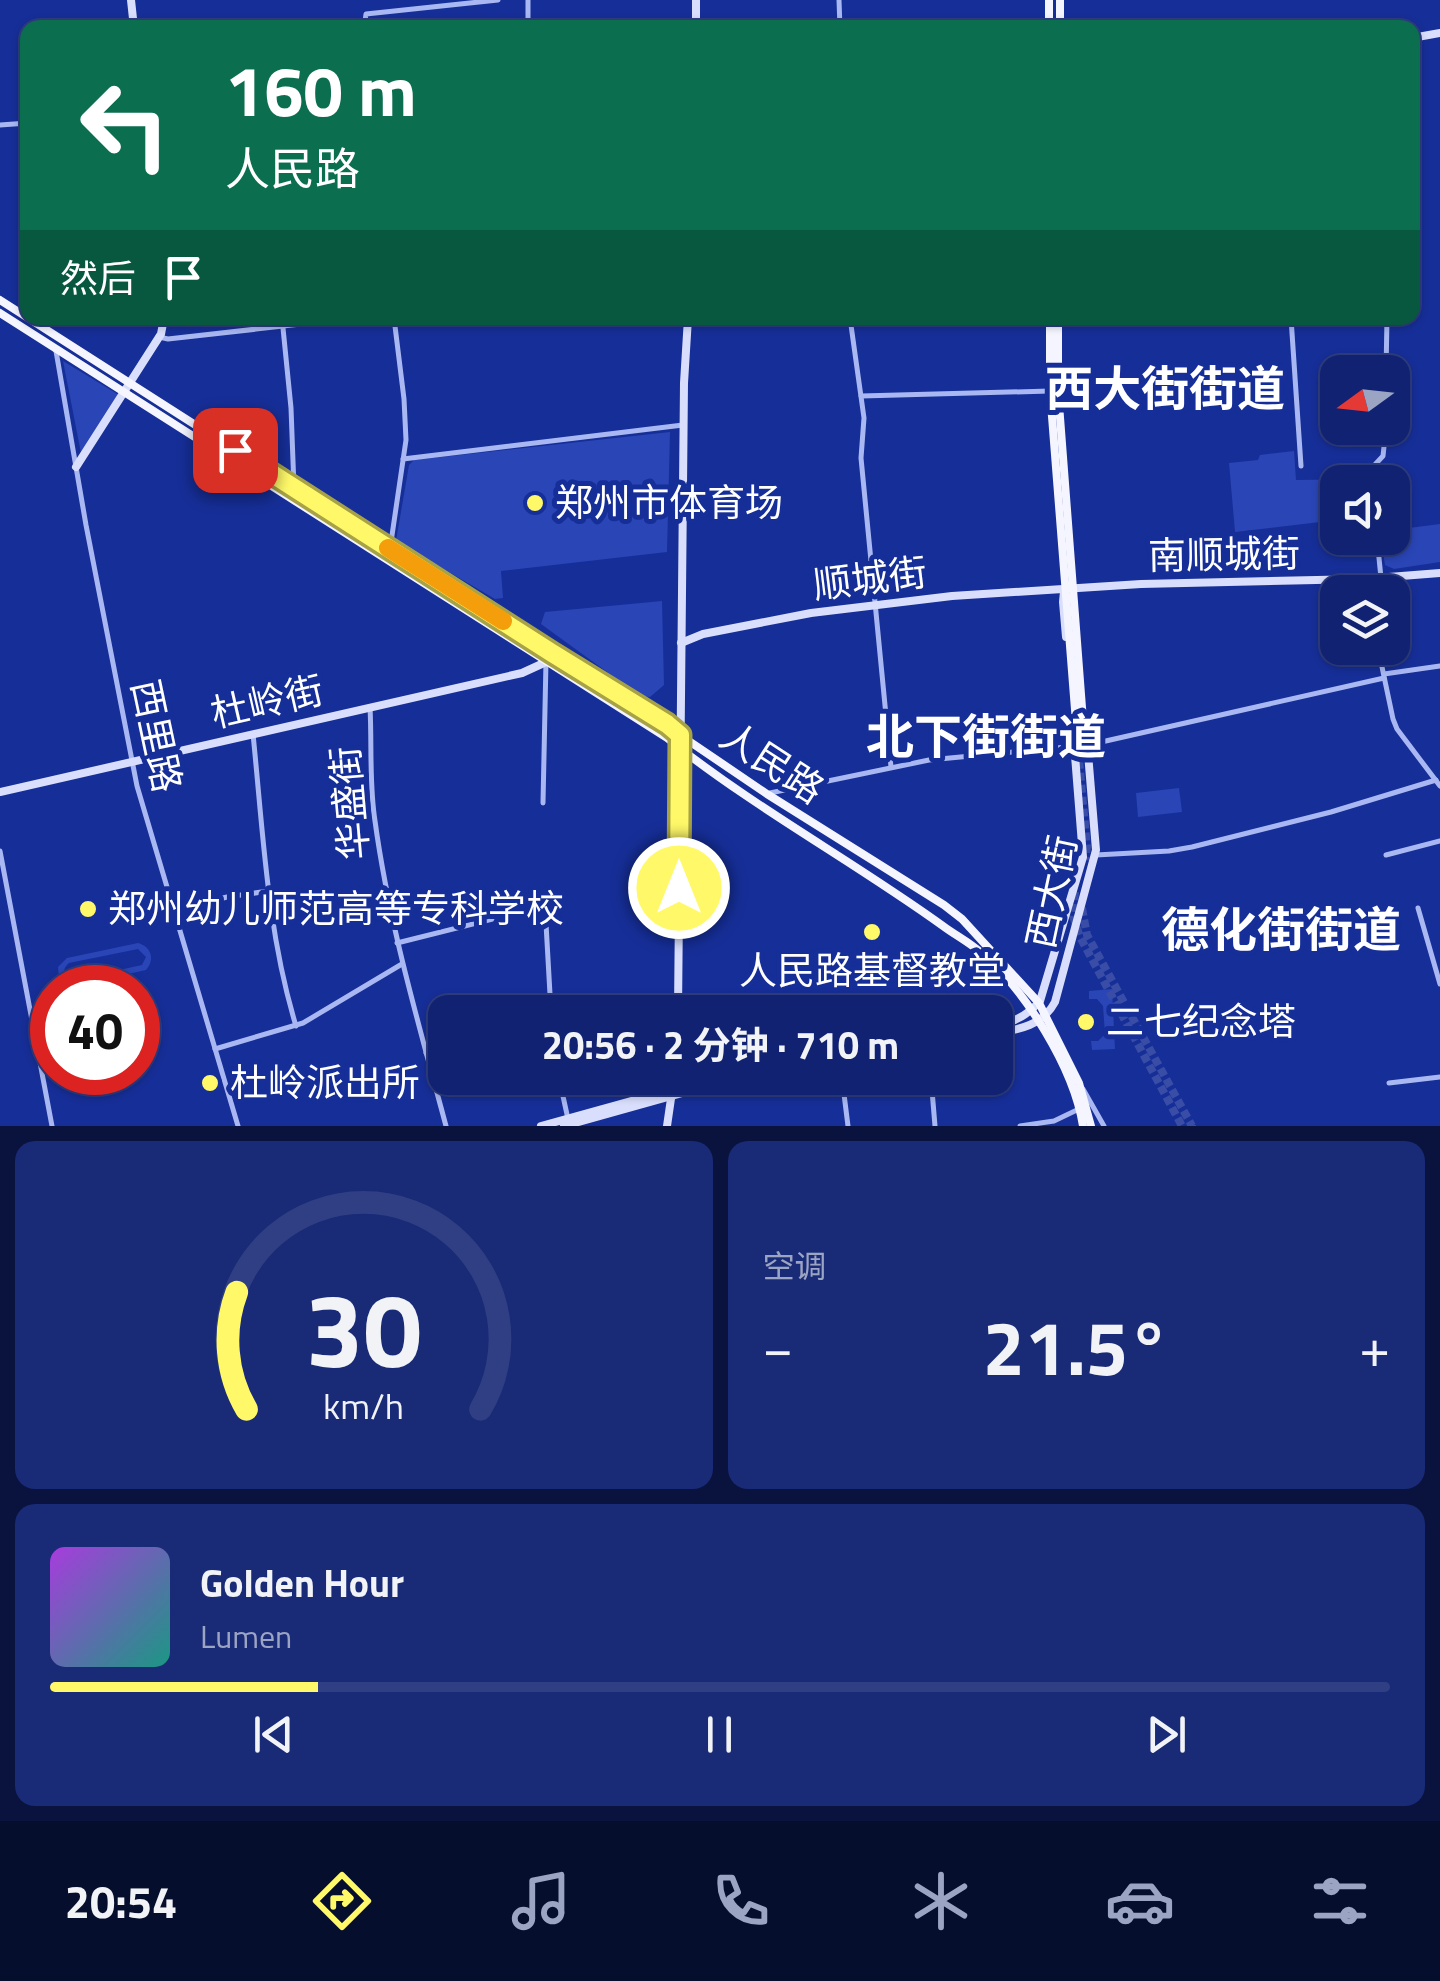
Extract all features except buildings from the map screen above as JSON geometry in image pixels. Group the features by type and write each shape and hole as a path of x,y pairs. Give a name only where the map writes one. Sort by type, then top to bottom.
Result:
{"main road":[{"name":"人民路","path":"2,314 667,738 981,953 1036,1006"},
{"name":"人民路","path":"38,325 667,724 767,794 944,905 972,929 1036,1006"},
{"name":"西大街","path":"1050,325 1050,392 1081,735"},
{"name":"西大街","path":"1058,325 1068,588"},
{"path":"1036,1006 1079,1082 1091,1126"},
{"path":"1043,1018 1083,1126"}],"street":[{"path":"365,20 366,14 498,0"},
{"path":"0,301 2,314"},
{"path":"76,467 131,384 164,325"},
{"path":"159,338 257,325"},
{"path":"282,325 294,488"},
{"path":"390,549 406,440 395,325"},
{"path":"678,995 688,325"},
{"path":"851,325 864,418 860,458 891,767"},
{"path":"1291,325 1301,466"},
{"path":"1386,355 1387,325"},
{"name":"西里路","path":"56,349 143,808 238,1126"},
{"path":"861,396 1050,392"},
{"path":"403,459 684,425"},
{"name":"南顺城街","path":"1410,576 1440,573"},
{"name":"南顺城街","path":"1068,588 1320,580"},
{"name":"顺城街","path":"682,643 722,630 874,604 1068,588"},
{"name":"西大街","path":"1043,1018 1055,1002 1096,856 1063,602 1068,588"},
{"path":"544,803 546,662 552,653"},
{"name":"杜岭街","path":"0,792 522,672 546,662"},
{"path":"1096,856 1192,847 1331,812 1437,779 1397,729 1382,665"},
{"path":"767,794 928,760 1081,746 1440,666"},
{"name":"华盛街","path":"370,707 372,799 398,943 446,1126"},
{"path":"253,734 268,890 280,968 296,1026"},
{"name":"西大街","path":"1036,1006 1083,857 1081,746"},
{"path":"1386,855 1440,841"},
{"path":"0,850 52,1126"},
{"path":"174,911 268,890"},
{"path":"398,943 545,906 549,995"},
{"path":"1418,908 1440,984"},
{"path":"215,1049 296,1026 403,963"},
{"path":"1013,1021 1036,1006"},
{"path":"1013,1030 1043,1018"},
{"path":"1389,1083 1440,1077"},
{"path":"1079,1082 1104,1126"},
{"path":"562,1095 566,1122"},
{"path":"542,1126 665,1095"},
{"path":"667,1126 672,1095"},
{"path":"844,1095 848,1126"},
{"path":"932,1095 935,1126"},
{"path":"1020,1126 1054,1121 1079,1108"}],"shaded area":[{"path":"63,361 119,395 81,453"},
{"name":"郑州市体育场","path":"670,432 667,552 501,571 503,598 495,599 396,541 409,465 414,460"},
{"path":"1294,451 1296,480 1320,480 1320,522 1235,532 1229,463 1258,460 1260,455"},
{"path":"1440,524 1440,562 1394,569 1385,565 1384,555 1410,555 1410,528"},
{"path":"662,601 664,685 650,697 640,696 541,624 545,612"},
{"path":"1179,788 1182,812 1138,817 1136,793"},
{"path":"138,943 149,951 151,958 149,965 142,965 146,957 138,949 60,965 67,958"},
{"path":"1112,989 1115,1049 1092,1050 1091,1041 1098,1041 1105,1034 1103,1006 1097,999 1089,999 1089,991"}],"tunnel":[{"path":"1078,749 1085,860"},
{"path":"1075,892 1073,916 1080,937 1182,1126"},
{"path":"1082,908 1087,935 1192,1126"}],"slow traffic":[{"path":"388,548 503,621"}],"place":[{"name":"郑州市体育场","path":"535,503"},
{"name":"郑州幼儿师范高等专科学校","path":"88,909"},
{"name":"人民路基督教堂","path":"872,932"},
{"name":"二七纪念塔","path":"1086,1022"},
{"name":"杜岭派出所","path":"210,1083"}],"district":[{"name":"西大街街道","path":"1165,389"},
{"name":"北下街街道","path":"986,737"},
{"name":"德化街街道","path":"1281,930"}],"route":[{"path":"235,450 680,735 679,888"}]}
